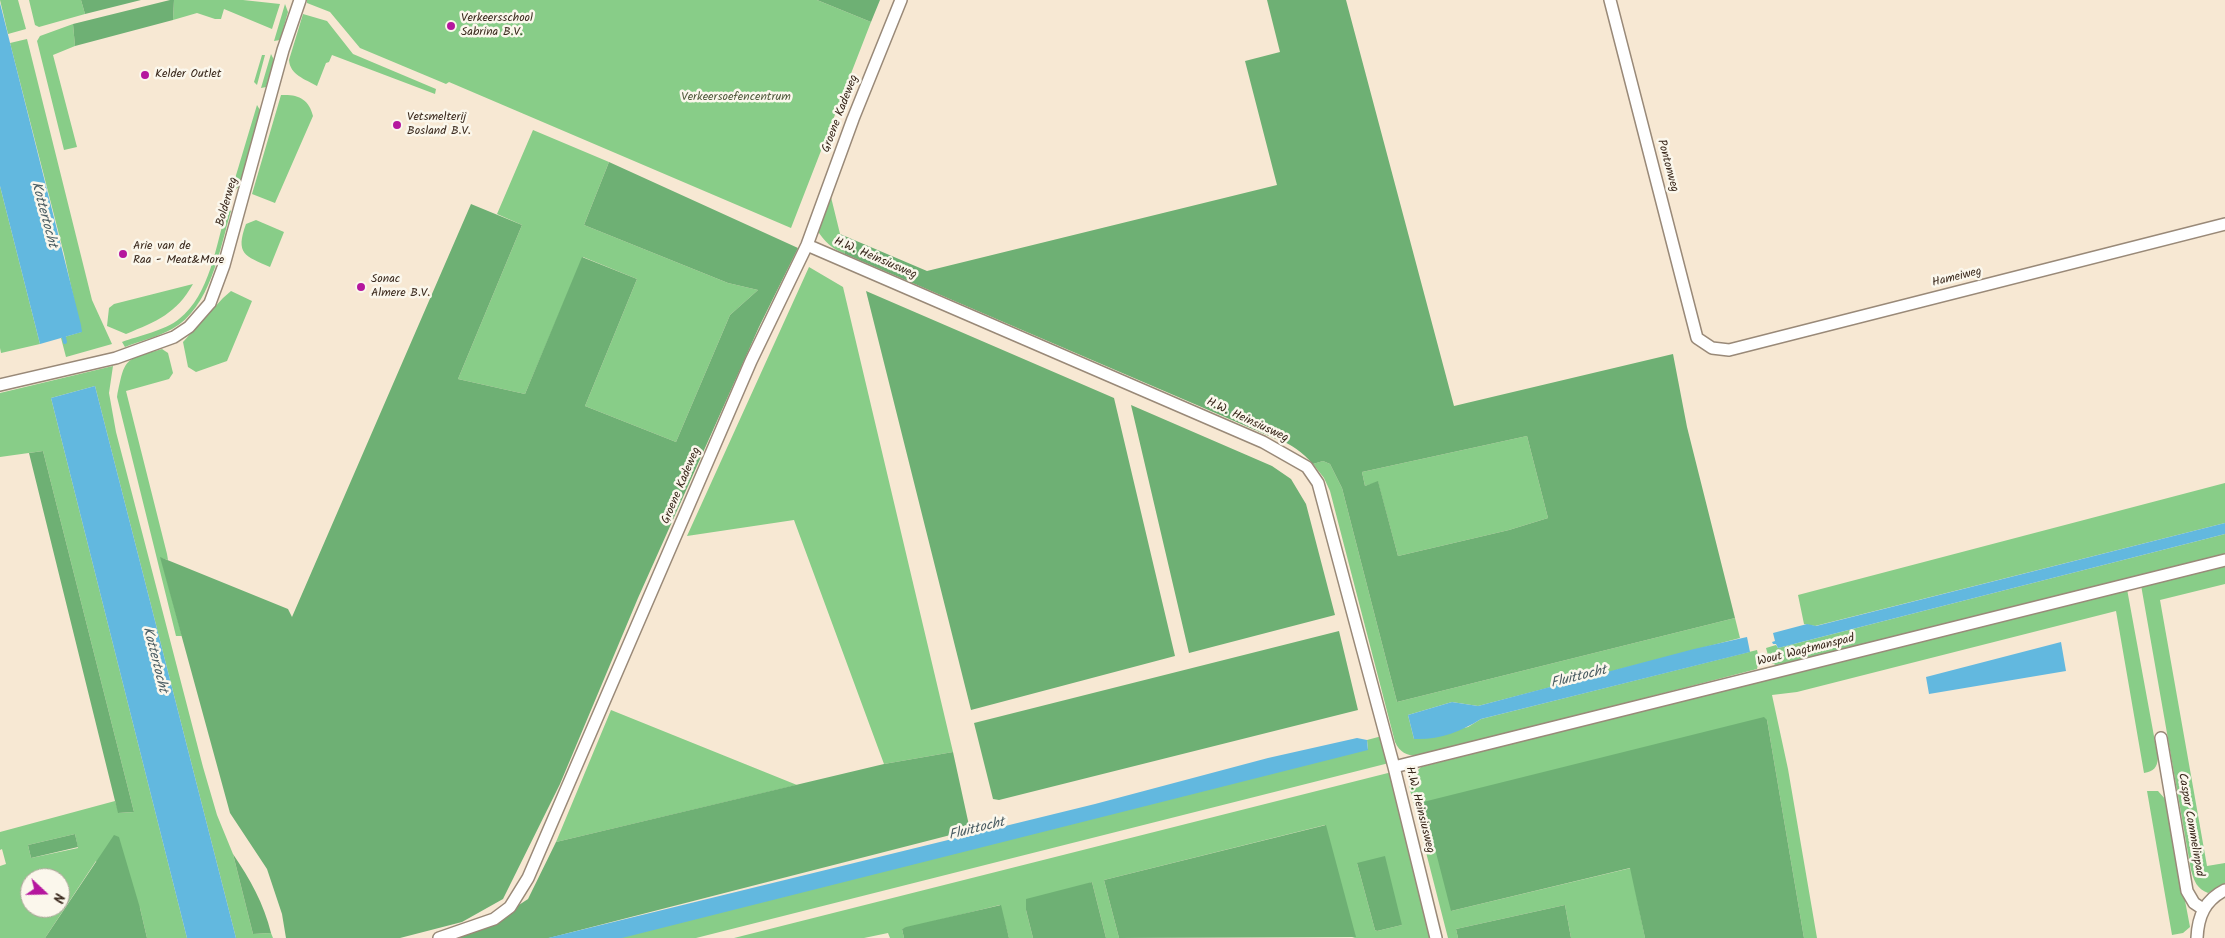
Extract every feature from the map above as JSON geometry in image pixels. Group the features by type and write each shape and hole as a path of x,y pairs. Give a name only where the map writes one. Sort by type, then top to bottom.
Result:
{"street":[{"name":"Bolderweg","path":"0,385 116,358 174,337 189,327 210,303 224,265 277,72 300,0"},
{"name":"Groene Kadeweg","path":"439,938 494,919 510,907 528,878 751,361 807,245 853,119 901,0"},
{"name":"Pontonweg","path":"1610,0 1697,338"},
{"name":"Hameiweg","path":"1697,338 1712,348 1729,350 2225,224"},
{"name":"H.W. Heinsiusweg","path":"807,245 1263,442 1306,467 1318,482 1394,767 1436,938"},
{"name":"Wout Wagtmanspad","path":"1394,767 2225,560"},
{"name":"Caspar Commelinpad","path":"2161,738 2187,891 2194,903 2203,909"},
{"path":"2197,938 2198,923 2203,909 2210,900 2225,890"}],"green space":[{"path":"0,0 18,0 26,29 8,34"},
{"path":"29,0 81,0 85,14 39,27 35,25"},
{"path":"81,0 141,0 85,14"},
{"path":"174,0 243,0 280,4 272,29 224,9 221,19 197,13 173,20"},
{"path":"174,0 173,20 75,46 73,24"},
{"name":"Verkeersoefencentrum","path":"307,0 817,0 871,22 791,228 449,82 446,84 360,48 330,12 307,3"},
{"path":"817,0 880,0 871,22"},
{"path":"1267,0 1346,0 1454,406 1673,354 1687,427 1735,618 1397,702 1342,488 1330,464 1323,461 1313,464 1301,452 1287,443 845,254 840,234 927,271 1277,185 1245,61 1280,52","holes":["1527,436 1548,518 1509,530 1398,556 1378,481 1365,486 1362,472"]},
{"path":"285,4 288,12 280,40 274,41"},
{"path":"303,14 327,21 353,54 436,89 435,94 332,55 329,62 326,63 317,86 303,79 292,69 289,60"},
{"path":"73,24 75,46 53,55 77,147 64,150 37,41 40,36"},
{"path":"27,39 92,300 112,344 66,357 61,338 81,332 64,254 10,43"},
{"path":"271,54 274,60 266,87 261,88"},
{"path":"262,55 265,55 257,85 254,82"},
{"path":"281,95 293,95 302,99 309,105 313,116 275,203 252,194"},
{"path":"257,105 260,110 239,187 231,192"},
{"path":"533,130 609,162 584,225 728,283 758,290 730,315 676,442 585,406 637,279 583,257 525,394 458,379 522,225 497,214"},
{"path":"609,162 798,248 759,327 638,598 560,784 503,899 462,922 400,938 286,938 282,914 267,869 230,813 160,557 288,609 292,617 471,204 522,225 458,379 525,394 582,257 637,279 585,406 676,442 730,315 758,290 728,283 584,225"},
{"path":"0,186 40,344 1,353 0,348"},
{"path":"829,189 845,254 829,244 817,230"},
{"path":"227,208 231,211 218,259 212,276 196,307 185,320 172,329 125,347 122,342 167,326 179,319 190,309 205,283"},
{"path":"256,220 284,232 270,267 254,260 244,253 242,248 246,224"},
{"path":"809,267 843,287 953,752 884,764 794,520 687,536"},
{"path":"193,284 173,310 147,325 126,334 107,326 109,308 114,304"},
{"path":"231,291 252,301 227,361 196,372 188,367 183,342"},
{"path":"866,291 1114,398 1175,656 971,710"},
{"path":"162,349 168,353 173,373 169,379 126,391 167,554 168,560 161,558 182,636 176,636 117,397 122,374 128,362 133,358"},
{"path":"113,366 109,393 116,432 203,767 217,815 233,854 253,934 271,933 273,938 236,938 95,386 51,398 187,938 147,938 140,908 96,861 70,900 70,868 20,868 20,918 58,918 45,938 0,938 0,866 6,864 2,849 0,850 0,832 115,801 119,813 134,812 43,451 0,457 0,393","holes":["75,834 78,848 31,858 28,845"]},
{"path":"1131,405 1272,466 1291,479 1306,504 1335,615 1189,653"},
{"path":"1527,436 1548,518 1509,530 1398,556 1378,482 1365,486 1362,472"},
{"path":"43,451 134,812 118,813 29,453"},
{"path":"1323,461 1330,464 1342,488 1397,702 1735,618 1740,638 1478,706 1452,702 1408,715 1414,739 1468,727 1481,719 1757,650 1759,659 1757,669 1424,755 1415,756 1407,754 1400,750 1395,742 1330,491 1324,478 1313,464"},
{"path":"2225,483 2225,523 1815,626 1804,624 1798,595"},
{"path":"2225,534 2225,554 1781,668 1770,662 1766,648 1776,645 1778,648"},
{"path":"2225,564 2225,584 2160,600 2207,866 2225,863 2225,883 2208,893 2196,884 2191,870 2141,585"},
{"path":"2127,589 2158,758 2156,767 2150,771 2144,773 2116,611 1797,692 1772,695 1788,769 1817,938 1804,938 1767,720 1451,911 1631,868 1645,938 1571,938 1565,905 1456,929 1458,938 1448,938 1409,786 1411,777 1421,767"},
{"path":"1339,631 1358,710 999,800 993,799 974,723"},
{"path":"611,710 797,785 556,842"},
{"path":"1764,717 1767,720 1804,938 1645,938 1630,868 1451,911 1423,802"},
{"path":"1382,736 1389,763 696,938 619,938 1368,749 1367,740"},
{"path":"953,752 970,830 549,938 449,938 490,924 528,899 556,842 884,764"},
{"path":"1388,773 1392,774 1434,938 1352,938 1355,937 1325,825 1104,880 1119,938 1106,938 1092,882 1026,910 1033,938 1009,938 1000,905 902,929 904,938 890,938 888,933 864,938 734,938","holes":["1357,863 1402,925 1375,930"]},
{"path":"2147,791 2158,791 2166,800 2190,927 2183,933 2172,935"},
{"path":"1326,825 1356,937 1119,938 1104,880"},
{"path":"75,834 78,847 31,858 28,845"},
{"path":"114,835 119,837 147,938 45,938 58,918 70,918 70,901"},
{"path":"233,854 256,892 271,933 253,934"},
{"path":"1385,856 1402,925 1377,931 1375,930 1357,863"},
{"path":"1092,882 1106,938 1033,938 1026,910 1026,899"},
{"path":"1001,905 1009,938 904,938 902,929 906,927"},
{"path":"1565,905 1571,938 1458,938 1456,929"}],"water":[{"path":"0,3 82,332 40,344 0,186"},
{"path":"95,386 236,938 187,938 51,398"},
{"path":"2225,523 2225,534 1778,648 1772,642 1775,641 1773,633 1807,624 1816,626"},
{"path":"1747,637 1750,652 1481,719 1465,728 1441,737 1414,739 1408,715 1452,702 1478,706 1694,649"},
{"path":"2061,642 2066,671 1929,694 1926,677"},
{"path":"1357,738 1367,740 1368,750 622,938 548,938 1095,804 1268,758"}],"waterway":[{"name":"Kottertocht","path":"63,333 65,342"}],"place":[{"name":"Verkeersschool Sabrina B.V.","path":"451,26"},
{"name":"Kelder Outlet","path":"145,75"},
{"name":"Vetsmelterij Bosland B.V.","path":"397,125"},
{"name":"Arie van de Raa - Meat&More","path":"123,254"},
{"name":"Sonac Almere B.V.","path":"361,287"}],"water label":[{"name":"Fluittocht","path":"1579,678"},
{"name":"Fluittocht","path":"977,830"}]}
